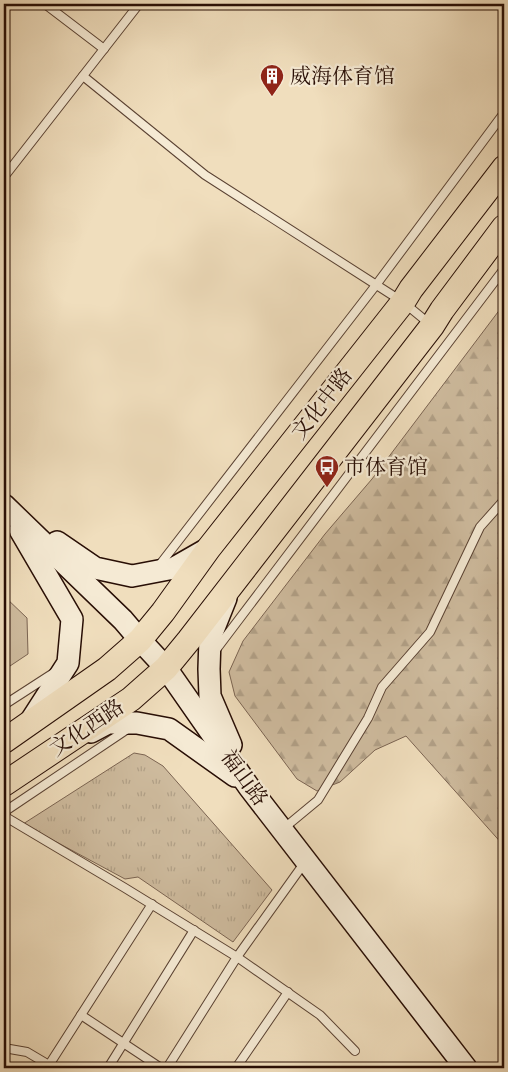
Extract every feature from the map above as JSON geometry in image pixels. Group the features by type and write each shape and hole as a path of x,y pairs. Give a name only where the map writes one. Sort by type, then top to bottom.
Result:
{"main road":[{"name":"文化中路","path":"140,640 163,612 209,548 403,302 504,168"},
{"name":"文化中路","path":"166,668 432,326 504,227"},
{"path":"5,507 95,568 132,576 174,568 209,548"},
{"path":"5,507 72,619 68,663 29,724"},
{"name":"福山路","path":"5,507 123,620 166,668 249,786 466,1068"},
{"path":"230,587 210,638 210,696 249,786"},
{"name":"文化西路","path":"4,741 107,669 140,640"},
{"name":"文化西路","path":"4,784 131,698 166,668"},
{"path":"53,751 108,723 137,722 169,729 249,786"}],"lane":[{"path":"45,4 104,49"},
{"path":"4,178 139,4"},
{"path":"83,76 205,175 403,302 432,326"},
{"path":"155,572 376,285 504,113"},
{"path":"209,658 504,270"},
{"path":"282,830 318,800 368,718 382,687 430,632 480,527 504,500"},
{"path":"4,705 68,663"},
{"path":"4,812 137,722"},
{"path":"4,816 237,957 320,1015 355,1050"},
{"path":"167,1068 237,957 306,860"},
{"path":"4,1048 27,1052 52,1067 81,1015 152,904"},
{"path":"108,1068 194,930"},
{"path":"236,1068 288,992"},
{"path":"81,1015 161,1068"}],"green space":[{"path":"504,304 504,846 406,736 375,750 340,782 317,791 297,779 235,696 229,672 243,641 325,534 372,479"},
{"path":"4,596 27,618 28,654 4,670"},
{"path":"134,753 145,755 163,766 272,890 233,942 138,877 125,879 23,824"}],"place":[{"name":"威海体育馆","path":"272,97"},
{"name":"市体育馆","path":"327,488"}]}
